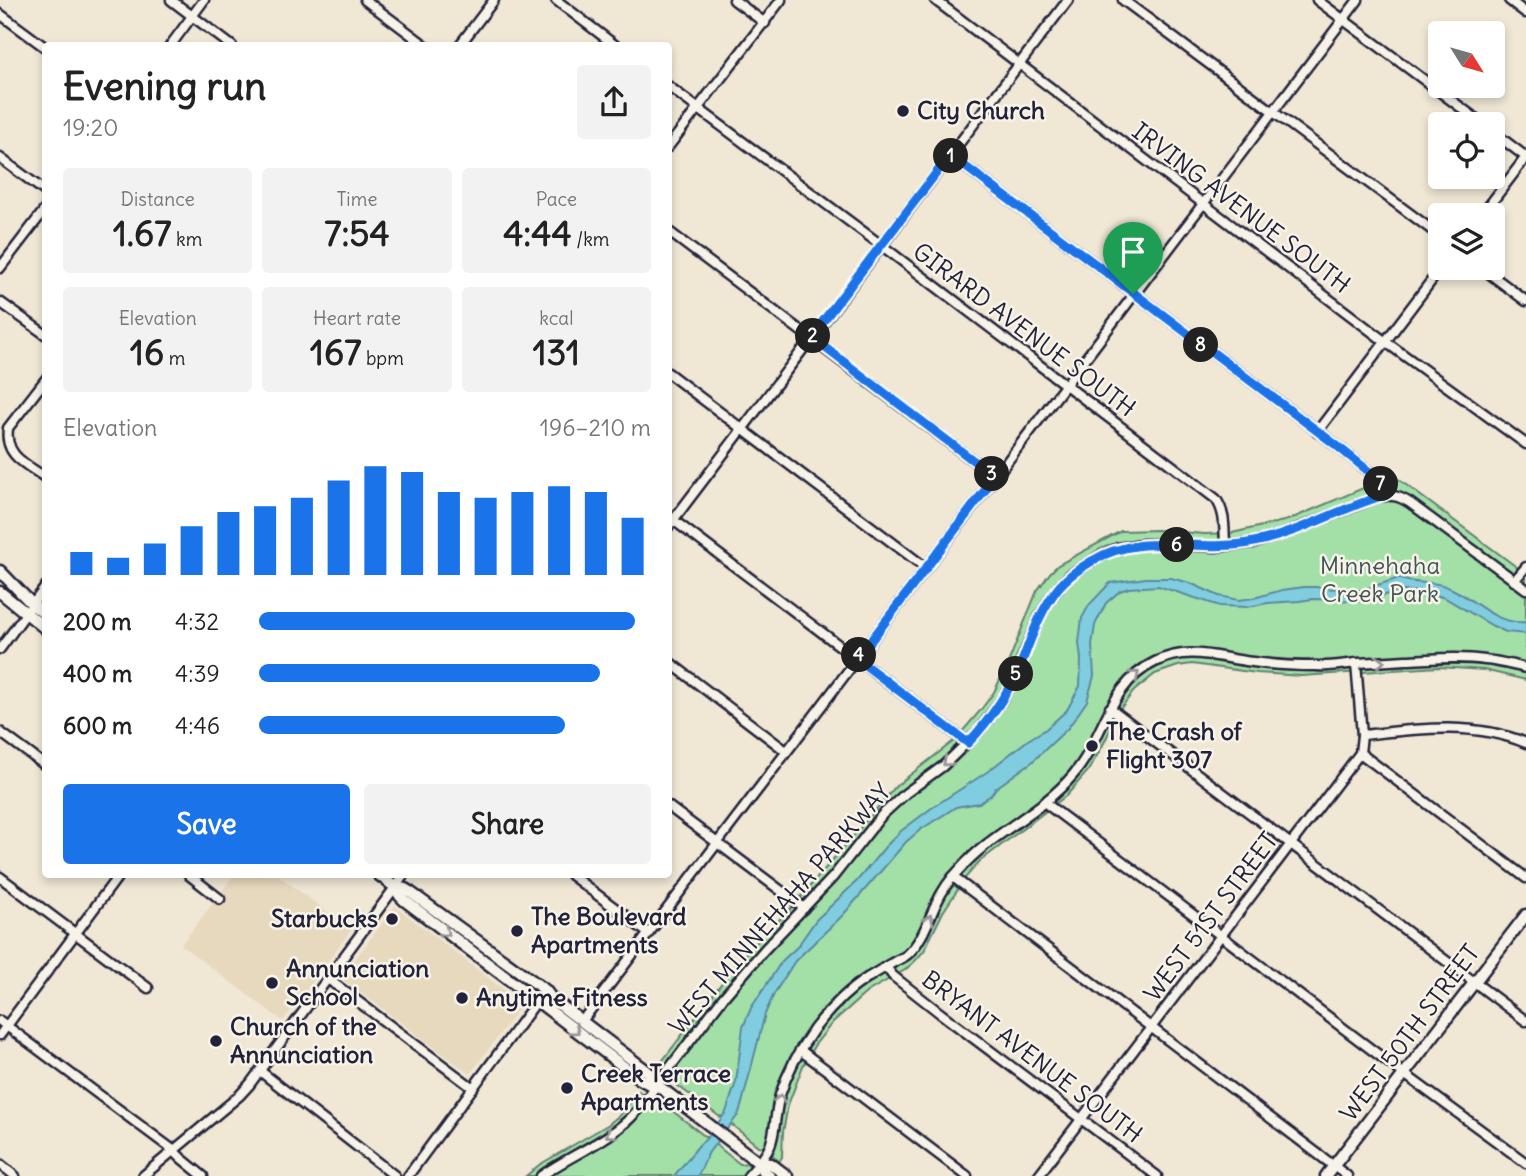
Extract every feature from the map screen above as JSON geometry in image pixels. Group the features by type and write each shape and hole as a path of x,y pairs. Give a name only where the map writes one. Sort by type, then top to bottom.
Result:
{"main road":[{"path":"0,571 42,625"},
{"path":"0,592 29,610 42,614"},
{"path":"383,878 395,887 410,891 545,990 551,998 646,1070 657,1085"},
{"path":"395,887 404,900 642,1080 657,1085 759,1163 769,1176"},
{"name":"WEST 50TH STREET","path":"1326,1176 1526,915"},
{"path":"759,1163 772,1165 787,1176"}],"street":[{"path":"171,0 227,42"},
{"path":"173,42 204,0"},
{"path":"365,0 421,42"},
{"path":"461,42 495,0"},
{"path":"556,0 610,42"},
{"path":"734,0 765,23"},
{"path":"672,142 781,0"},
{"name":"IRVING AVENUE SOUTH","path":"934,0 1526,444"},
{"path":"672,518 743,429 1068,0"},
{"path":"1123,0 1428,227"},
{"path":"1317,0 1467,112"},
{"path":"582,1021 1358,0"},
{"path":"1509,0 1526,13"},
{"path":"0,13 42,45"},
{"name":"GIRARD AVENUE SOUTH","path":"672,89 1216,499 1224,518 1225,545"},
{"path":"1491,203 1526,157 1505,141"},
{"path":"950,155 1377,478 1385,495 1397,496 1410,503 1526,589"},
{"path":"0,158 42,189"},
{"path":"0,268 42,213"},
{"path":"672,234 995,477"},
{"path":"1317,432 1432,280"},
{"path":"1498,280 1526,301"},
{"path":"0,302 42,332"},
{"path":"672,376 926,568"},
{"path":"42,384 8,428 7,437 12,452 42,475"},
{"name":"WEST MINNEHAHA PARKWAY","path":"541,1176 566,1159 603,1140 623,1125 722,999 833,877 888,808 943,766 978,732 1002,700 1048,602 1080,567 1118,548 1131,546 1154,544 1215,547 1253,543 1385,495"},
{"path":"672,522 968,743"},
{"path":"1514,581 1526,567"},
{"path":"0,649 42,592"},
{"path":"748,1176 771,1143 780,1096 794,1058 815,1028 863,981 906,956 917,944 953,877 992,839 1044,802 1072,777 1084,761 1117,694 1139,671 1160,659 1184,653 1286,666 1321,667 1462,658 1526,668"},
{"path":"1356,663 1362,735 1360,753 1526,878"},
{"path":"672,664 786,751"},
{"path":"1110,708 1526,1021"},
{"path":"1362,735 1452,728 1486,731 1526,743"},
{"path":"0,732 42,763"},
{"name":"WEST 51ST STREET","path":"1038,1176 1360,753"},
{"path":"1044,802 1220,937 1526,1163"},
{"path":"672,809 804,908"},
{"path":"0,877 148,988"},
{"path":"953,877 1347,1176"},
{"path":"0,1035 3,1023 117,878"},
{"path":"193,878 220,899"},
{"path":"143,1176 239,1096 402,878"},
{"path":"575,878 648,933"},
{"name":"BRYANT AVENUE SOUTH","path":"886,967 893,976 940,1013 1157,1176"},
{"path":"328,979 473,1088"},
{"path":"408,1176 545,990"},
{"path":"3,1023 173,1150 203,1176"},
{"path":"800,1050 967,1176"},
{"path":"260,1071 396,1176"},
{"path":"0,1164 15,1176"}],"shaded area":[{"name":"Annunciation School","path":"232,878 282,878 351,930 283,1021 181,945"},
{"path":"395,906 522,1004 470,1074 341,978"}],"green space":[{"name":"Minnehaha Creek Park","path":"1386,470 1526,574 1526,680 1484,670 1439,667 1301,676 1192,664 1155,674 1134,691 1120,709 1088,771 1067,795 979,862 966,877 943,912 924,951 914,962 867,992 833,1022 814,1046 788,1105 782,1157 779,1162 768,1150 758,1146 670,1080 673,1074 660,1064 740,959 793,906 896,786 955,740 980,711 994,692 1008,663 1037,591 1058,565 1121,531 1232,533 1288,520 1366,487"},
{"path":"639,1091 652,1101 656,1098 740,1164 747,1163 758,1176 526,1176 539,1165 609,1124 623,1112"}],"water":[{"path":"1171,578 1219,596 1239,600 1304,587 1362,590 1399,578 1453,589 1502,619 1526,622 1526,634 1506,632 1445,598 1426,592 1403,591 1358,601 1313,599 1247,607 1220,606 1158,586 1120,591 1106,603 1095,625 1092,645 1094,676 1087,701 1068,728 991,795 979,803 956,807 920,830 906,842 843,915 795,961 765,1014 738,1115 709,1152 698,1176 674,1176 726,1112 736,1082 743,1027 751,1008 782,961 797,947 816,920 857,881 901,831 1046,729 1067,710 1080,686 1079,643 1082,618 1089,605 1110,583"}],"place":[{"name":"City Church","path":"903,111"},
{"name":"The Crash of Flight 307","path":"1092,746"},
{"name":"Starbucks","path":"392,919"},
{"name":"The Boulevard Apartments","path":"517,931"},
{"name":"Annunciation School","path":"272,983"},
{"name":"Anytime Fitness","path":"462,998"},
{"name":"Church of the Annunciation","path":"216,1041"},
{"name":"Creek Terrace Apartments","path":"567,1088"}],"route":[{"path":"950,155 1133,294 1336,445 1377,478 1385,495 1253,543 1215,547 1141,544 1118,548 1080,567 1048,602 1002,700 968,743 857,659 995,477 811,337 950,155"}]}
